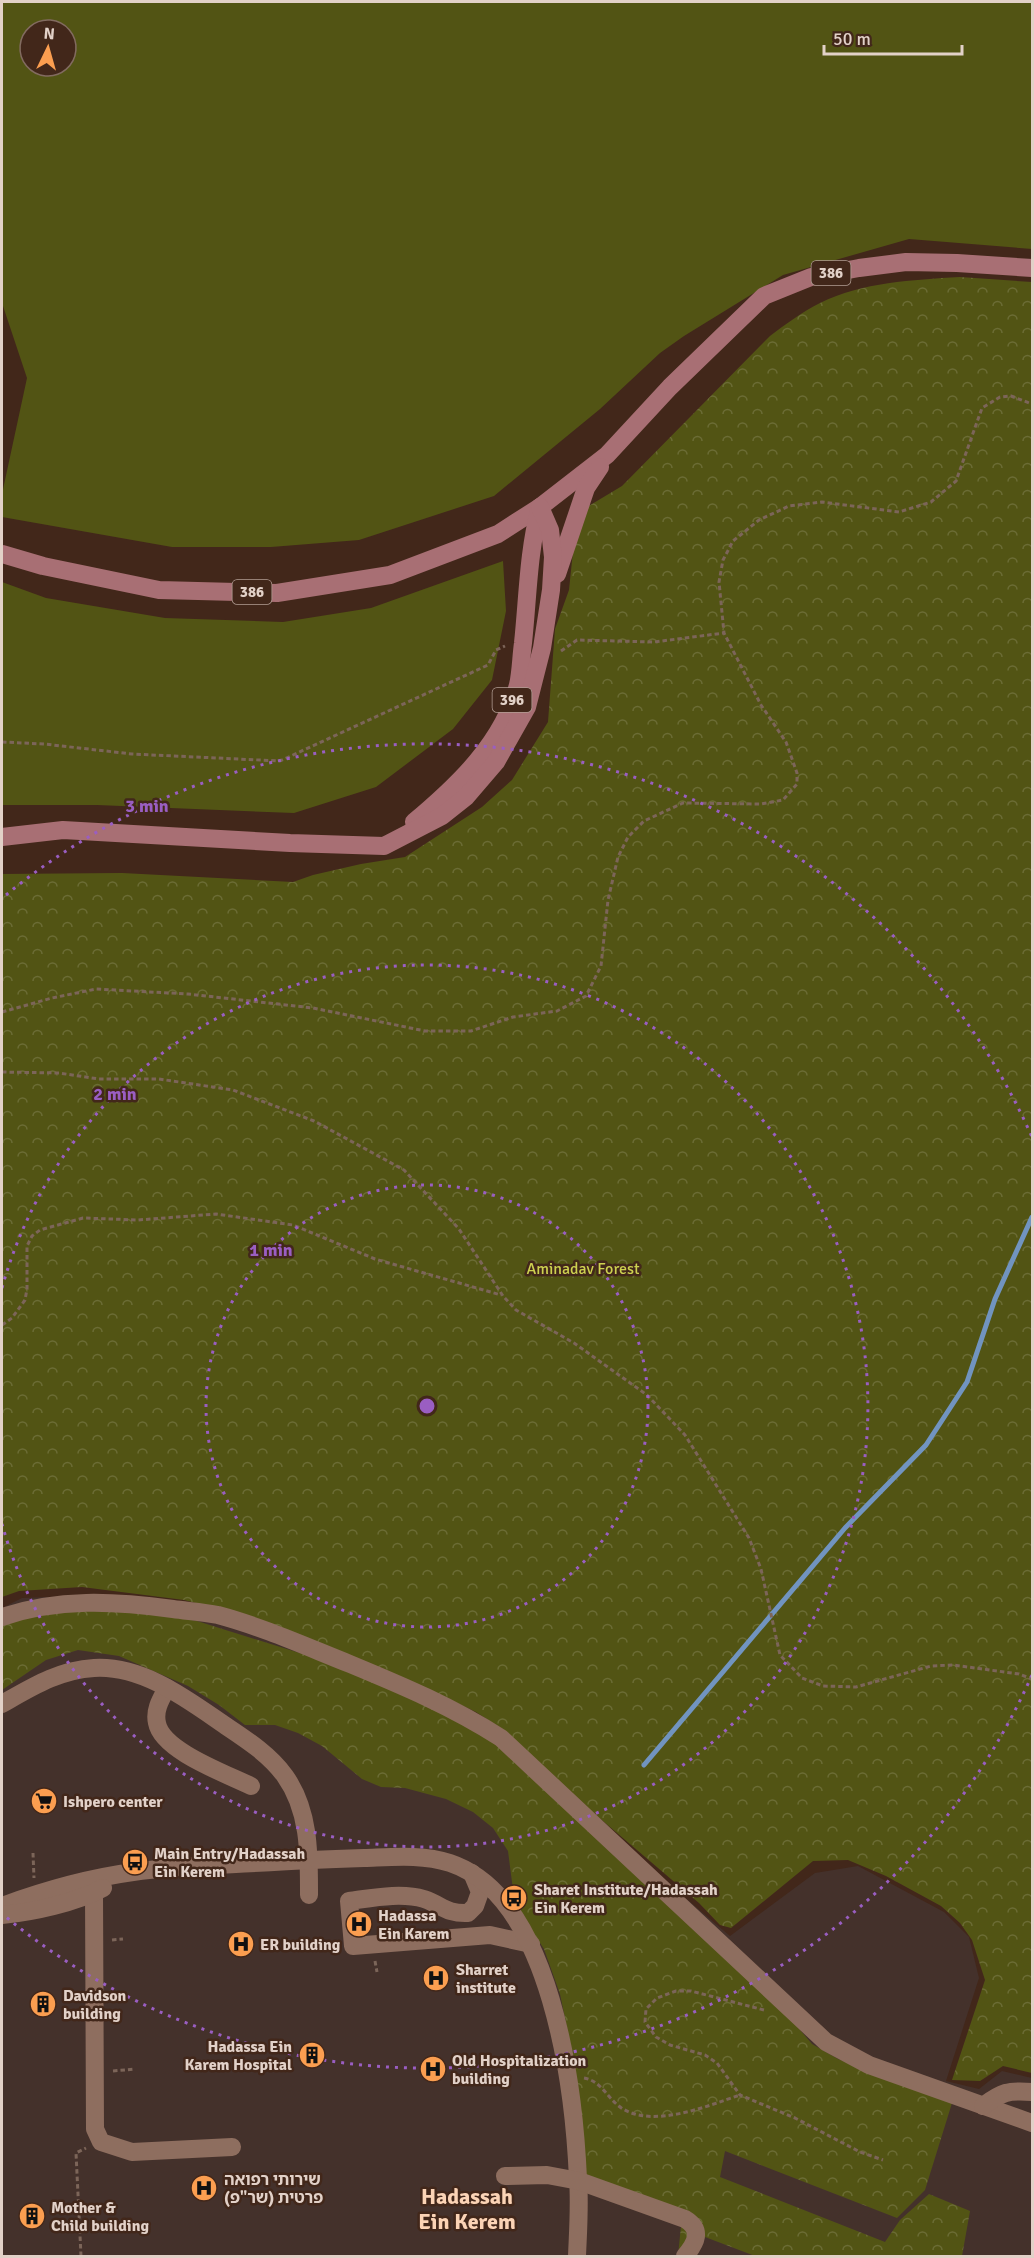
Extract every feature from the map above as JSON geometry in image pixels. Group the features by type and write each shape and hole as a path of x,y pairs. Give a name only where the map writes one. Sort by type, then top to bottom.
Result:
{"main road":[{"name":"386","path":"2,554 43,566 159,590 277,592 390,574 498,534 540,507 607,455 670,387 764,296 811,277 906,262 1032,268"},
{"path":"551,590 586,488 607,455"},
{"name":"396","path":"2,837 63,830 384,846 442,816 466,797 496,762 527,706 542,648 551,590 553,557 550,530 540,507"},
{"name":"396","path":"384,846 442,798 482,755 506,718 518,684 527,603 529,558 540,507"}],"street":[{"path":"2,1617 26,1609 78,1602 132,1603 216,1615 279,1636 429,1696 501,1738 826,2042 869,2066 1032,2123"},
{"path":"2,1704 45,1680 79,1670 97,1668 136,1675 167,1688 244,1739 268,1757 285,1776 305,1822 309,1860 309,1895"},
{"path":"167,1688 157,1710 157,1724 165,1738 175,1748 251,1786"},
{"path":"2,1906 117,1874 136,1871 416,1856 451,1864 472,1873 507,1905 531,1944 544,1977 558,2028 568,2079 579,2181 577,2256"},
{"path":"472,1873 480,1892 475,1906 468,1913 446,1911 424,1899 407,1897 349,1900 353,1946 490,1935 531,1944"},
{"path":"2,1915 48,1907 94,1893 117,1874"},
{"path":"94,1893 95,2129 101,2142 132,2152 232,2146"},
{"path":"983,2106 1001,2093 1014,2090 1032,2092"},
{"path":"505,2176 547,2175 579,2181 691,2223 697,2232 697,2239 685,2256"}],"path":[{"path":"2,1012 96,989 188,994 313,1008 425,1031 471,1031 513,1017 557,1011 586,996 601,966 608,900 618,857 628,837 644,821 683,803 761,804 783,800 796,784 797,773 786,742 761,705 724,633 719,582 723,560 733,541 759,520 789,506 822,502 899,512 930,502 956,481 982,408 1000,397 1011,396 1032,404"},
{"path":"542,648 559,652 577,640 654,642 724,633"},
{"path":"2,742 44,744 132,754 280,761 488,665 496,650 508,644 522,644"},
{"path":"2,1072 59,1073 99,1079 159,1079 233,1090 315,1121 404,1170 459,1229 503,1296 516,1310 574,1343 646,1395 684,1435 749,1538 761,1569 780,1655 802,1678 823,1686 856,1687 931,1666 953,1665 1019,1674 1032,1679"},
{"path":"2,1324 12,1317 25,1300 27,1246 32,1236 40,1230 83,1218 138,1220 216,1214 293,1225 375,1259 503,1296"},
{"path":"772,2012 691,1991 676,1991 657,1998 646,2009 645,2022 656,2037 670,2045 705,2055 717,2063 740,2095 795,2118 883,2160"},
{"path":"568,2079 583,2077 594,2080 621,2108 638,2116 687,2113 740,2095"},
{"path":"81,2256 76,2152 101,2142"}],"shaded area":[{"name":"Hadassa Ein Karem","path":"76,1596 224,1615 480,1723 730,1936 815,1873 858,1866 944,1912 969,1937 979,1978 946,2081 979,2089 1002,2071 1032,2078 1032,2256 2,2256 2,1608 22,1598"}],"green space":[{"path":"2,2 1032,2 1032,249 909,239 783,275 660,353 600,409 494,496 359,540 271,547 172,547 2,517 2,494 27,378 2,303"},
{"name":"Aminadav Forest","path":"960,277 1032,282 1032,2073 1003,2066 980,2081 952,2080 985,1980 972,1940 960,1923 941,1906 886,1876 848,1860 813,1861 731,1928 720,1925 699,1903 569,1792 508,1733 476,1712 436,1693 231,1612 184,1600 82,1587 19,1591 2,1597 2,874 122,873 293,882 361,864 405,857 482,807 512,780 548,722 555,629 569,590 577,513 622,486 770,336 807,310 836,296 871,286"},
{"path":"503,561 506,611 492,680 453,729 376,787 294,813 97,805 2,805 2,582 46,598 165,618 283,622 371,608"},
{"path":"129,1609 197,1621 338,1665 424,1701 501,1743 783,2010 812,2044 838,2059 952,2103 925,2190 897,2218 725,2151 720,2177 885,2242 900,2220 929,2194 970,2211 962,2256 755,2256 705,2237 697,2255 701,2256 678,2256 681,2226 589,2192 583,2165 575,2066 560,1994 544,1949 515,1905 508,1851 493,1828 473,1812 446,1799 405,1788 381,1787 362,1779 322,1746 298,1733 275,1725 245,1725 219,1705 188,1686 119,1656 78,1650 46,1660 2,1690 2,1622 37,1611"}],"waterway":[{"path":"644,1765 845,1528 926,1445 967,1382 995,1299 1032,1217"}],"place":[{"name":"Ishpero center","path":"44,1801"},
{"name":"Main Entry/Hadassah Ein Kerem","path":"135,1862"},
{"name":"Sharet Institute/Hadassah Ein Kerem","path":"514,1898"},
{"name":"Hadassa Ein Karem","path":"359,1924"},
{"name":"ER building","path":"241,1944"},
{"name":"Sharret institute","path":"436,1978"},
{"name":"Davidson building","path":"43,2004"},
{"name":"Hadassa Ein Karem Hospital","path":"312,2055"},
{"name":"Old Hospitalization building","path":"433,2069"},
{"name":"שירותי רפואה פרטית (שר\"פ)","path":"204,2188"},
{"name":"Mother & Child building","path":"32,2216"}],"district":[{"name":"Hadassah Ein Kerem","path":"467,2208"}]}
